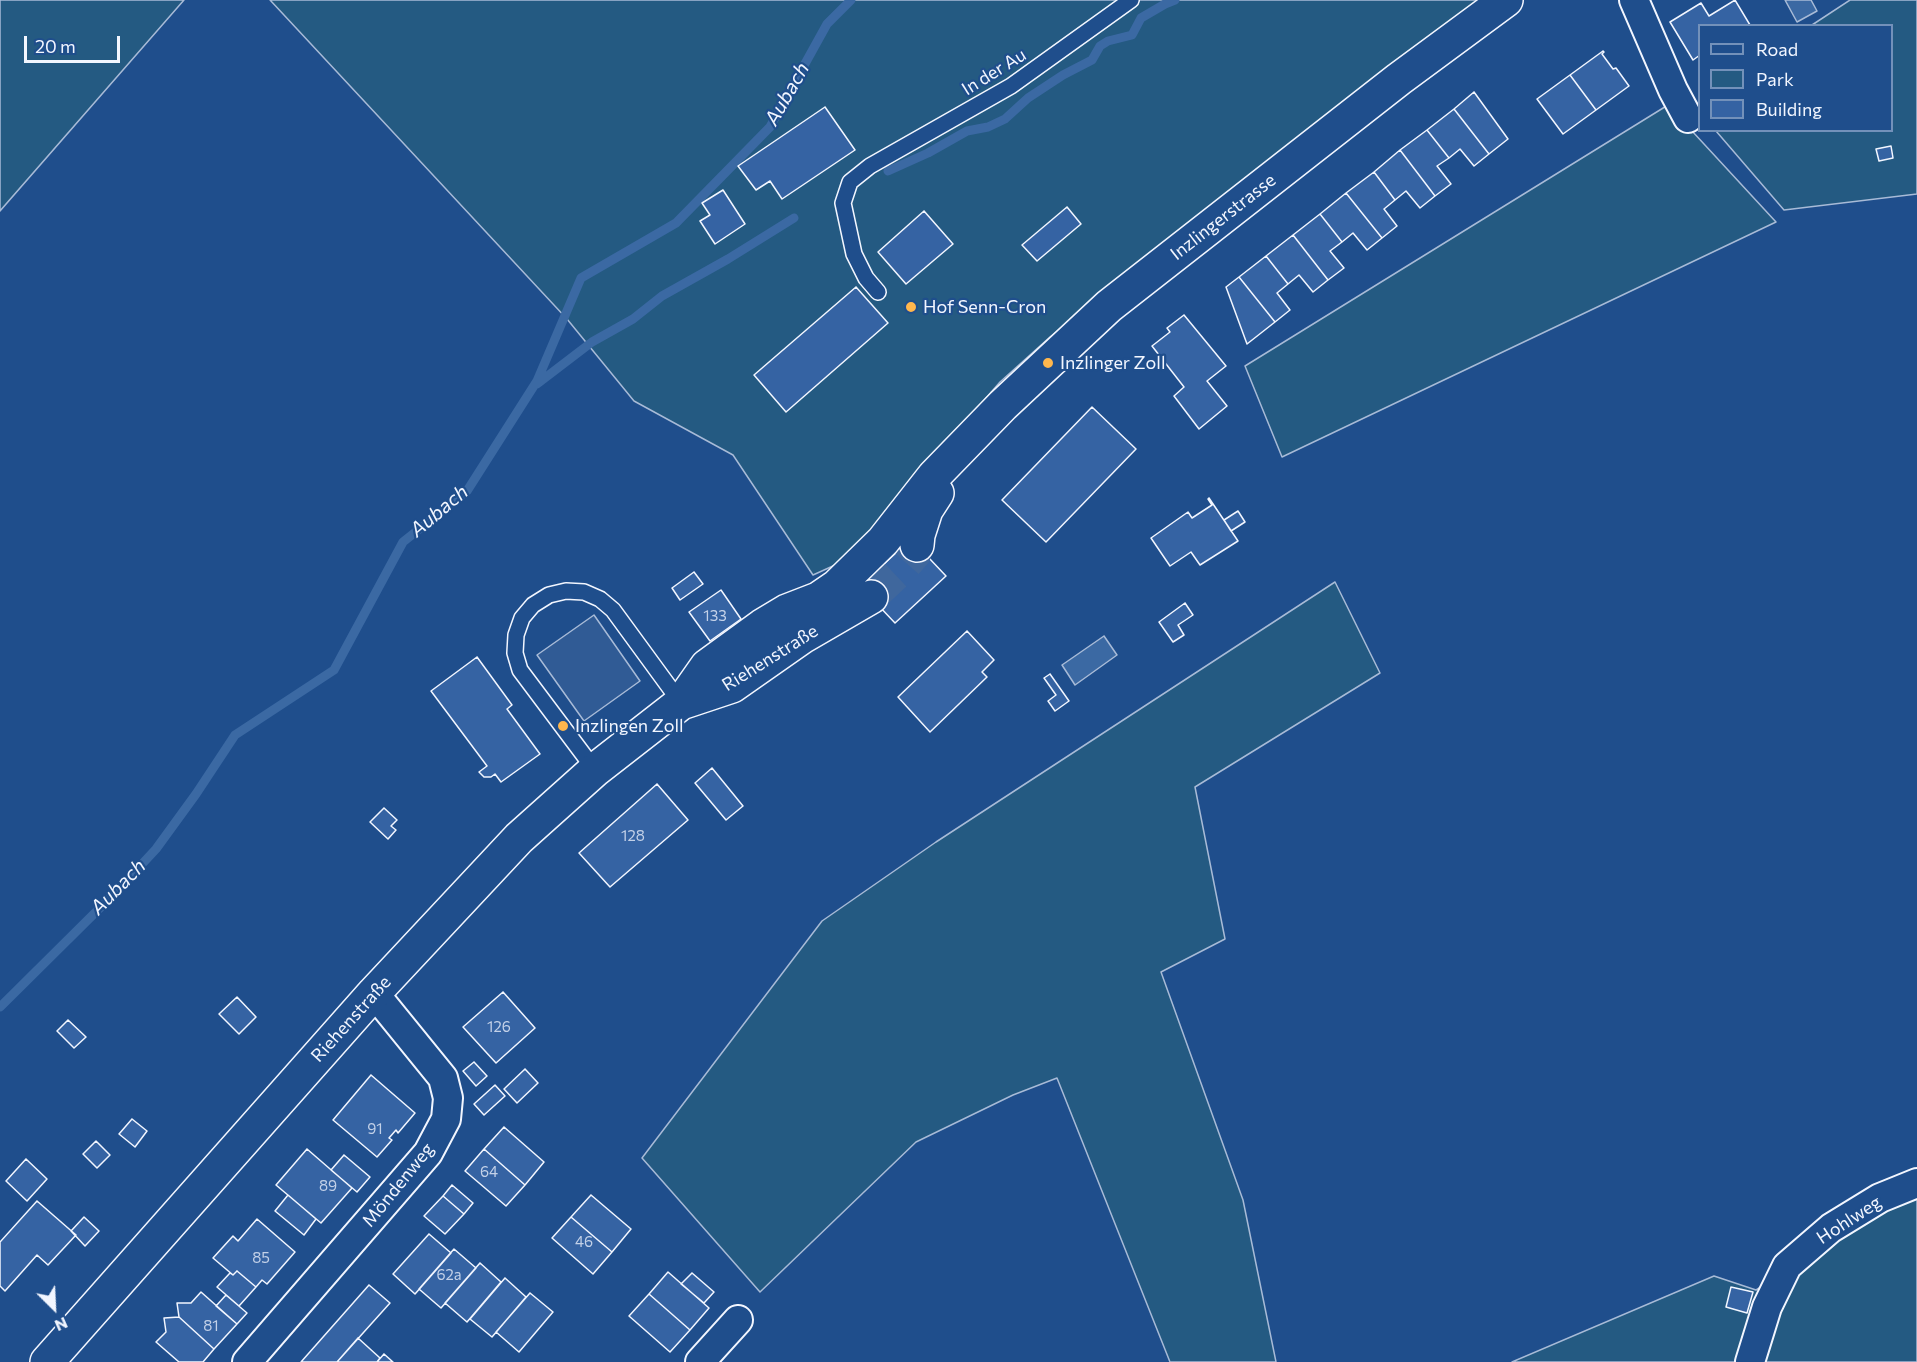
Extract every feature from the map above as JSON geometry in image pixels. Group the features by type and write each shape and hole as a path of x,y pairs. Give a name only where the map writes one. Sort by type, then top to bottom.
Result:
{"street":[{"name":"Inzlingerstrasse","path":"806,618 883,541 934,476 1003,405 1109,306 1400,79 1506,0"},
{"path":"1634,0 1673,90 1688,118"},
{"name":"Inzlingerstrasse","path":"917,545 926,510 947,478 957,454"},
{"path":"806,618 871,597"},
{"name":"Riehenstraße","path":"47,1362 374,993 519,838 595,770 681,703 732,686 806,618"},
{"name":"Möndenweg","path":"248,1362 428,1153 446,1119 448,1098 443,1078 374,993"},
{"name":"Hohlweg","path":"1750,1362 1767,1307 1787,1266 1831,1228 1880,1198 1917,1183"},
{"path":"700,1362 738,1320"}],"lane":[{"name":"In der Au","path":"878,291 866,278 854,254 843,203 850,182 870,166 1011,86 1131,0"},
{"path":"595,770 520,670 515,653 516,635 522,618 534,605 549,595 566,591 584,592 600,599 613,610 681,703"}],"green space":[{"path":"0,0 184,0 0,211"},
{"path":"270,0 1482,0 1050,337 1000,382 855,556 813,575 733,455 634,401 567,319"},
{"path":"1850,0 1917,0 1917,194 1784,210 1717,132 1893,132 1893,24 1814,24"},
{"path":"1668,105 1776,222 1282,457 1245,366"},
{"path":"1335,582 1380,673 1195,787 1225,939 1161,972 1243,1200 1276,1362 1170,1362 1057,1078 1013,1095 916,1142 760,1292 642,1158 822,921 936,842"},
{"path":"1917,1195 1917,1362 1512,1362 1714,1276 1756,1290 1890,1207"}],"shaded area":[{"path":"1785,0 1811,0 1817,11 1797,22"},
{"path":"594,615 640,681 584,721 537,655"},
{"path":"1104,636 1117,655 1075,685 1062,665"}],"building":[{"path":"1735,0 1749,24 1698,24 1698,56 1693,60 1670,22 1701,3 1709,16"},
{"path":"1603,51 1602,54 1613,69 1616,68 1629,86 1596,110 1570,75"},
{"path":"1570,75 1596,110 1563,134 1537,99"},
{"path":"1474,92 1508,139 1489,154 1454,109"},
{"path":"825,107 855,150 782,199 770,181 756,190 738,166"},
{"path":"1454,109 1489,154 1474,166 1460,149 1449,158 1427,130"},
{"path":"1427,130 1449,158 1437,166 1451,184 1435,196 1400,150"},
{"path":"1891,146 1893,158 1879,161 1876,149"},
{"path":"1400,150 1435,196 1420,208 1406,191 1395,200 1374,172"},
{"path":"1374,172 1395,200 1384,209 1397,226 1382,238 1346,193"},
{"path":"723,190 745,224 715,244 700,221 710,215 702,203"},
{"path":"1346,193 1382,238 1367,250 1353,233 1342,242 1320,214"},
{"path":"1067,207 1081,224 1037,261 1022,245"},
{"path":"924,211 953,244 906,284 878,252"},
{"path":"1320,214 1342,242 1330,251 1344,268 1328,280 1293,235"},
{"path":"1293,235 1328,280 1313,292 1299,275 1288,284 1266,256"},
{"path":"1266,256 1288,284 1277,293 1290,310 1275,322 1239,277"},
{"path":"1239,277 1275,322 1247,344 1226,287"},
{"path":"856,287 888,323 786,412 754,375"},
{"path":"1184,315 1226,366 1207,381 1227,406 1199,429 1174,396 1184,387 1152,346 1170,332 1167,328"},
{"path":"1092,407 1136,449 1046,542 1002,500"},
{"path":"1209,498 1238,541 1200,565 1191,552 1170,566 1151,538 1188,512 1192,518 1212,505"},
{"path":"1238,511 1245,522 1231,531 1224,520"},
{"path":"911,539 946,576 895,623 860,586"},
{"path":"694,572 703,584 680,600 672,588"},
{"path":"721,590 741,619 710,641 689,612"},
{"path":"1185,603 1193,615 1178,625 1184,635 1173,642 1159,622"},
{"path":"967,631 994,660 982,672 987,677 930,732 898,697"},
{"path":"477,657 512,705 507,709 540,754 501,782 495,774 491,777 484,777 479,772 487,766 431,691"},
{"path":"1050,674 1069,701 1055,711 1048,701 1056,695 1044,678"},
{"path":"712,768 743,806 726,820 695,783"},
{"path":"657,784 688,820 610,887 579,853"},
{"path":"384,808 397,820 391,826 396,830 388,839 370,822"},
{"path":"503,992 535,1028 496,1063 463,1027"},
{"path":"237,997 256,1017 239,1034 219,1014"},
{"path":"68,1020 86,1037 74,1048 57,1031"},
{"path":"474,1062 487,1076 476,1086 463,1071"},
{"path":"525,1069 538,1083 517,1103 504,1089"},
{"path":"371,1075 415,1113 398,1133 396,1130 389,1138 392,1140 377,1157 333,1120"},
{"path":"495,1085 505,1096 484,1115 474,1104"},
{"path":"132,1119 147,1131 135,1147 119,1134"},
{"path":"504,1127 544,1162 525,1185 484,1149"},
{"path":"96,1141 110,1155 97,1168 83,1154"},
{"path":"307,1149 352,1188 321,1223 276,1185"},
{"path":"484,1149 525,1185 506,1206 465,1171"},
{"path":"344,1155 370,1177 357,1192 331,1170"},
{"path":"26,1159 47,1179 27,1201 6,1181"},
{"path":"452,1185 473,1203 464,1214 443,1196"},
{"path":"288,1195 316,1219 304,1235 275,1211"},
{"path":"591,1195 631,1229 612,1252 571,1217"},
{"path":"443,1196 464,1214 445,1234 424,1216"},
{"path":"37,1201 76,1235 48,1265 37,1255 5,1291 0,1286 0,1242"},
{"path":"84,1217 99,1231 85,1246 71,1231"},
{"path":"571,1217 612,1252 593,1274 552,1238"},
{"path":"257,1219 295,1252 267,1284 262,1280 256,1287 237,1271 233,1275 213,1258 233,1236 238,1241"},
{"path":"429,1234 451,1253 415,1294 393,1274"},
{"path":"454,1249 476,1268 441,1308 419,1289"},
{"path":"480,1263 501,1282 467,1322 445,1303"},
{"path":"237,1271 256,1287 239,1306 217,1287 230,1273 233,1275"},
{"path":"668,1272 709,1308 690,1330 649,1294"},
{"path":"692,1273 714,1292 704,1303 681,1284"},
{"path":"505,1278 526,1297 492,1337 470,1319"},
{"path":"369,1285 390,1303 337,1362 301,1362"},
{"path":"1731,1287 1753,1292 1747,1313 1726,1307"},
{"path":"201,1292 237,1324 214,1349 179,1317 177,1303 191,1303"},
{"path":"530,1293 553,1312 519,1352 496,1332"},
{"path":"649,1294 690,1330 670,1352 629,1316"},
{"path":"226,1295 247,1313 237,1324 216,1306"},
{"path":"179,1317 214,1349 203,1362 179,1362 156,1342 166,1332 164,1318"},
{"path":"358,1338 380,1358 377,1362 337,1362"},
{"path":"384,1354 393,1362 377,1362"}],"waterway":[{"name":"Aubach","path":"0,1007 156,849 235,735 334,670 403,542 467,491 537,381 581,278 676,223 770,127 827,24 851,0"},
{"path":"888,171 928,153 967,131 988,127 1005,119 1028,98 1063,75 1092,60 1100,46 1108,41 1132,35 1141,18 1175,0"},
{"path":"537,384 592,342 633,319 662,296 794,218"}],"tunnel":[{"path":"871,597 900,570 915,553 917,545"}],"place":[{"name":"Hof Senn-Cron","path":"911,307"},
{"name":"Inzlinger Zoll","path":"1048,363"},
{"name":"Inzlingen Zoll","path":"563,726"}]}
